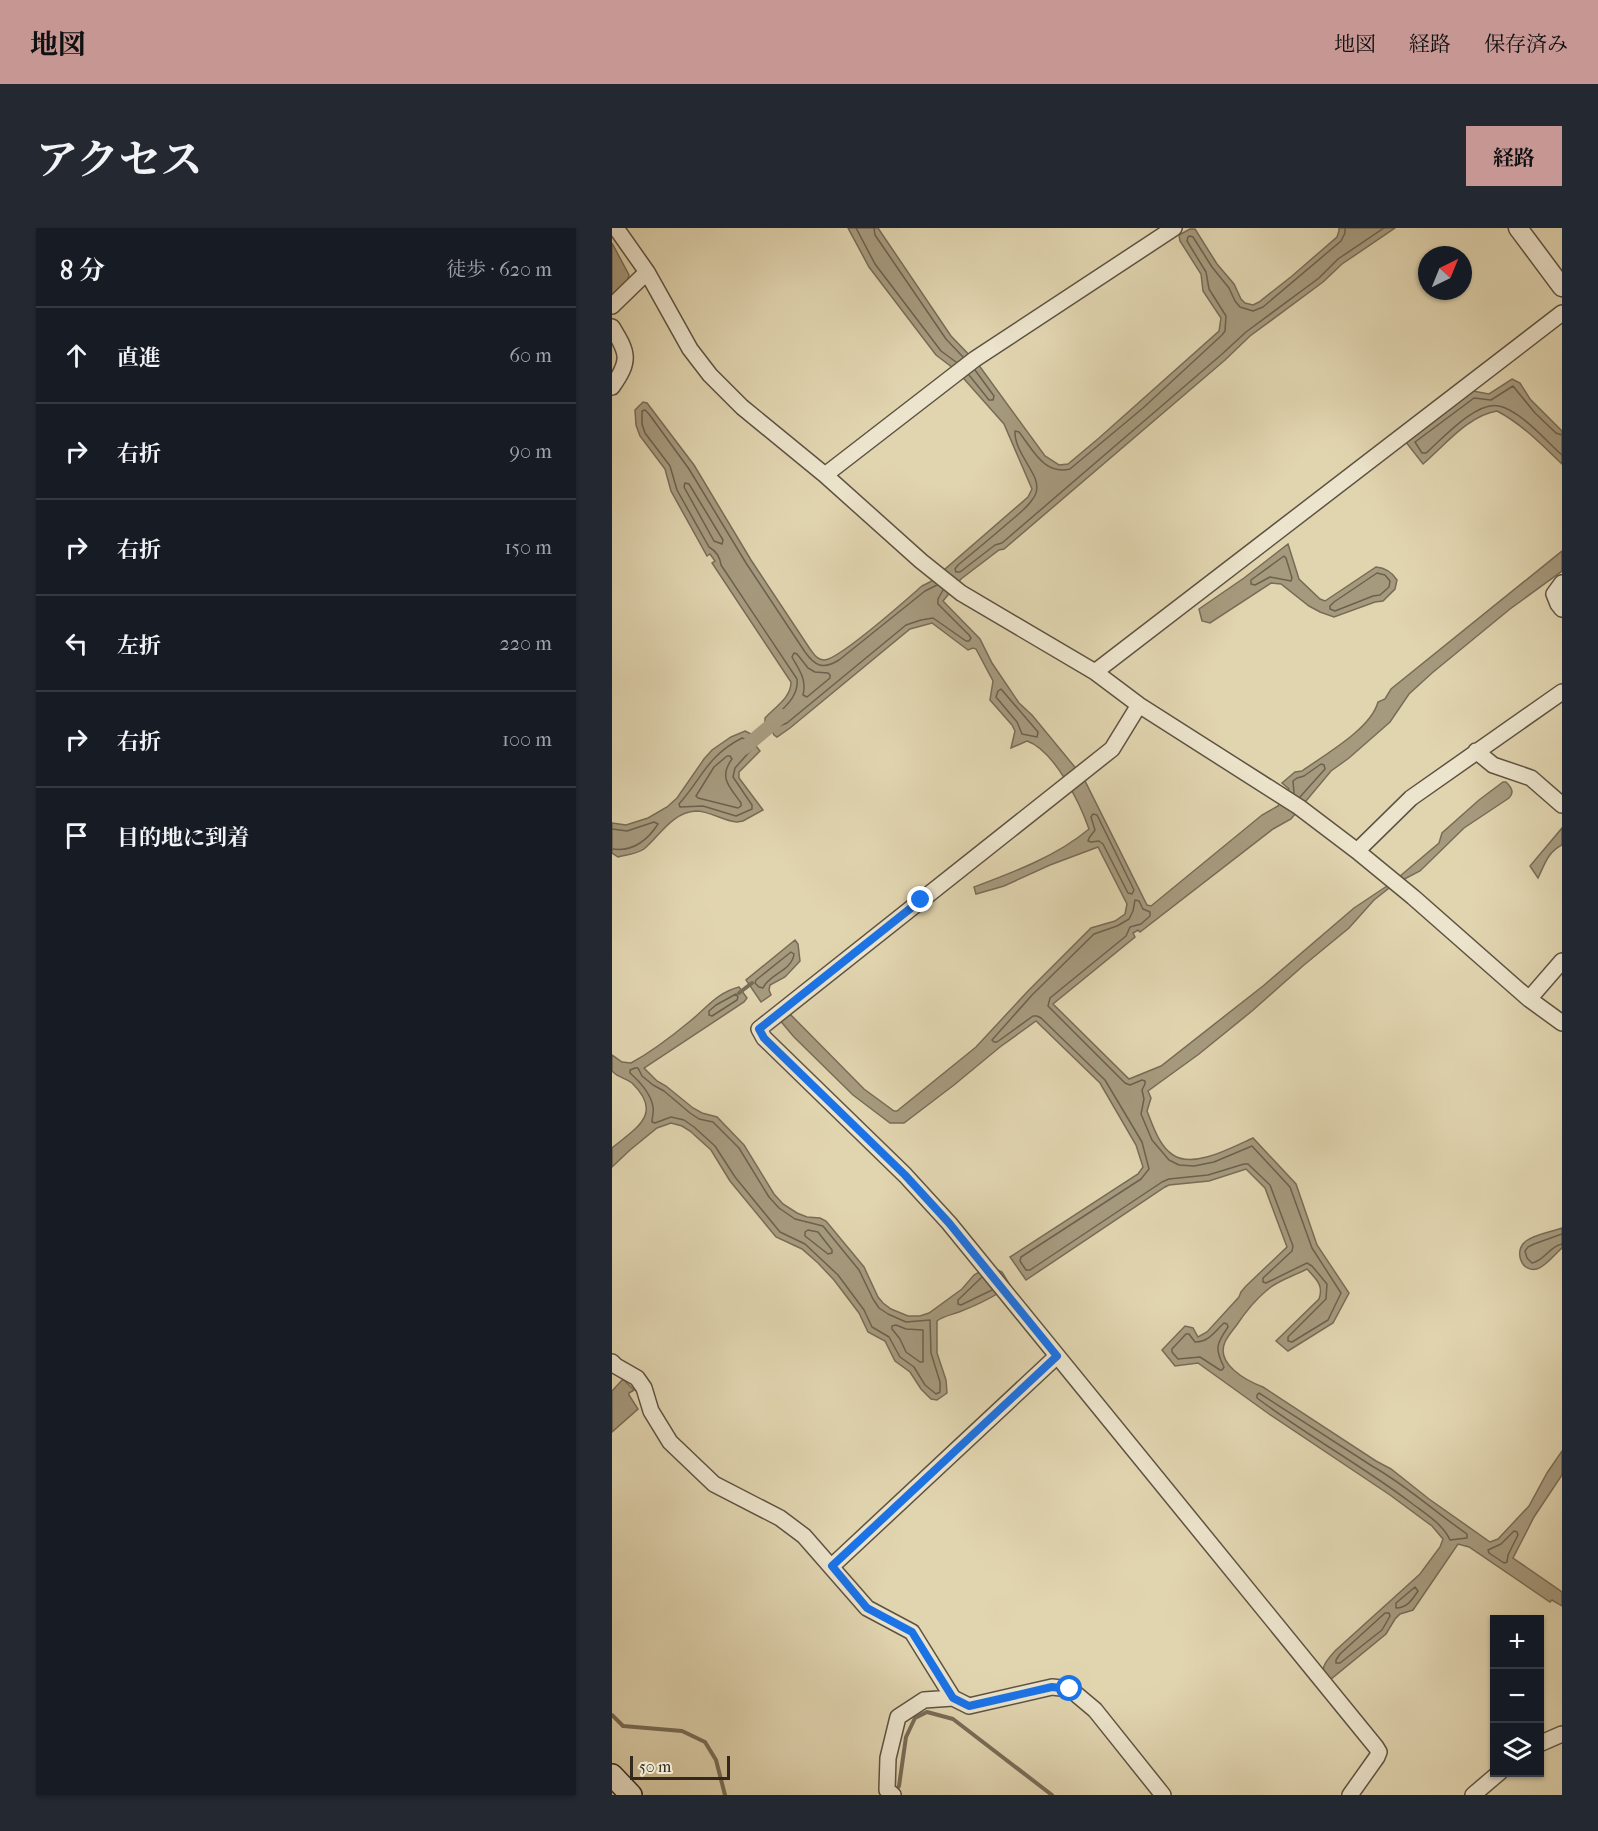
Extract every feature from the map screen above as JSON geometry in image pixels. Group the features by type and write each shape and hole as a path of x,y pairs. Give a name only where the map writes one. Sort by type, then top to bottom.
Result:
{"main road":[{"path":"612,1775 631,1795"}],"street":[{"path":"616,228 647,272 690,349 710,375 742,407 825,475 921,561 961,593 1095,672 1139,705 1299,807 1357,851 1529,999 1562,1023"},
{"path":"825,475 975,359 1174,228"},
{"path":"1518,228 1562,287"},
{"path":"612,306 647,272"},
{"path":"1095,672 1562,313"},
{"path":"612,327 625,348 625,364 612,387"},
{"path":"1562,583 1554,594 1562,609"},
{"path":"1357,851 1411,798 1562,692"},
{"path":"1139,705 1112,749 759,1029 764,1038 905,1175 949,1223 1376,1747 1377,1756 1350,1795"},
{"path":"1476,751 1493,765 1532,778 1562,805"},
{"path":"1529,999 1562,961"},
{"path":"832,1566 1057,1356"},
{"path":"612,1362 637,1378 644,1388 651,1411 670,1442 714,1484 780,1518 804,1536 867,1608 912,1632 953,1698"},
{"path":"890,1793 888,1758 898,1717 924,1700 953,1698 969,1706 1052,1687 1070,1689 1095,1710 1163,1795"},
{"path":"1544,1742 1562,1734"},
{"path":"1473,1795 1495,1777"}],"water":[{"path":"848,228 878,228 951,336 978,364 1045,456 1059,465 1068,464 1219,331 1221,318 1203,291 1201,274 1180,241 1179,235 1195,229 1217,264 1234,284 1241,299 1253,305 1292,276 1337,237 1339,228 1395,228 1342,264 1323,282 1250,336 1004,549 999,550 961,579 943,601 980,639 992,663 1019,703 1032,715 1083,777 1147,905 1151,906 1262,815 1278,806 1289,789 1282,783 1357,731 1374,712 1378,702 1385,699 1391,689 1562,551 1562,571 1510,609 1409,694 1390,722 1331,771 1291,819 1273,829 1140,932 1138,930 1133,933 1135,937 1053,1004 1129,1079 1161,1066 1263,986 1354,908 1393,882 1439,843 1442,833 1479,800 1506,782 1512,790 1509,798 1464,828 1420,871 1393,885 1374,900 1349,928 1252,1011 1148,1091 1151,1098 1147,1111 1164,1146 1173,1155 1182,1159 1192,1160 1213,1155 1253,1138 1296,1184 1317,1245 1349,1293 1333,1323 1288,1351 1276,1341 1319,1299 1320,1286 1307,1269 1275,1284 1253,1303 1227,1338 1223,1350 1228,1364 1241,1376 1263,1387 1391,1469 1490,1542 1498,1539 1529,1506 1562,1451 1562,1475 1534,1517 1513,1558 1562,1592 1562,1606 1552,1600 1550,1602 1469,1547 1458,1544 1413,1610 1400,1614 1386,1634 1331,1679 1322,1682 1325,1664 1329,1658 1420,1574 1440,1547 1443,1539 1432,1526 1390,1495 1269,1414 1198,1363 1175,1366 1162,1350 1185,1326 1193,1328 1198,1337 1207,1332 1246,1286 1287,1247 1265,1188 1246,1169 1209,1181 1169,1185 1026,1280 1010,1257 1138,1174 1143,1167 1136,1145 1100,1083 1036,1021 904,1123 890,1123 853,1095 778,1018 786,1010 864,1089 897,1111 976,1047 1091,928 1115,921 1125,914 1127,904 1098,847 1004,886 976,894 974,887 1049,855 1077,839 1089,829 1073,792 1047,755 1027,741 1011,748 1015,731 990,700 993,681 976,649 968,650 932,623 910,629 790,728 777,737 774,735 765,722 765,718 785,698 791,682 712,563 715,561 710,554 707,556 671,491 665,469 640,436 636,425 635,410 643,402 647,403 694,465 751,560 810,649 822,660 832,657 858,640 922,586 930,582 1028,497 1032,489 1004,424 957,371 936,355 869,267"},
{"path":"612,243 629,275 625,285 612,298"},
{"path":"1512,379 1520,383 1530,399 1562,431 1562,464 1523,428 1497,411 1477,418 1467,425 1423,464 1405,441 1473,391 1489,394"},
{"path":"1288,544 1299,579 1320,599 1325,601 1376,567 1386,569 1393,575 1397,580 1395,589 1383,601 1334,617 1309,606 1281,584 1271,583 1210,623 1202,621 1199,609"},
{"path":"745,731 759,738 756,746 760,751 739,772 739,778 763,810 737,822 701,811 688,812 667,825 641,851 618,857 612,853 612,823 626,825 648,818 667,807 677,798 712,750"},
{"path":"1562,828 1562,845 1550,855 1538,878 1530,866"},
{"path":"795,940 798,944 800,961 785,977 770,985 771,995 761,1002 746,980"},
{"path":"739,987 747,998 744,1002 644,1068 657,1081 693,1108 717,1117 744,1145 774,1194 783,1204 807,1217 826,1221 864,1267 878,1297 891,1309 908,1316 929,1313 962,1289 974,1275 981,1271 998,1270 1002,1272 1010,1285 986,1300 937,1321 937,1353 946,1380 947,1393 937,1400 931,1399 910,1372 895,1361 885,1341 868,1332 859,1313 818,1263 802,1249 776,1237 730,1181 711,1150 690,1131 671,1123 657,1128 612,1167 612,1148 643,1120 646,1103 632,1083 612,1071 612,1055 622,1062 631,1063 668,1039 718,997"},
{"path":"1562,1228 1562,1248 1547,1263 1537,1269 1531,1269 1523,1264 1520,1249 1526,1241"},
{"path":"623,1379 634,1390 629,1395 638,1409 612,1432 612,1391"}],"waterway":[{"path":"744,748 782,716"},
{"path":"739,993 752,983"},
{"path":"895,1792 899,1786 906,1737 915,1718 927,1712 953,1719 1052,1795"},
{"path":"612,1715 623,1726 682,1731 705,1742 716,1760 725,1795"}],"route":[{"path":"921,900 759,1029 764,1038 905,1175 949,1223 1057,1356 832,1566 867,1608 912,1632 953,1698 969,1706 1052,1687 1070,1689"}]}
